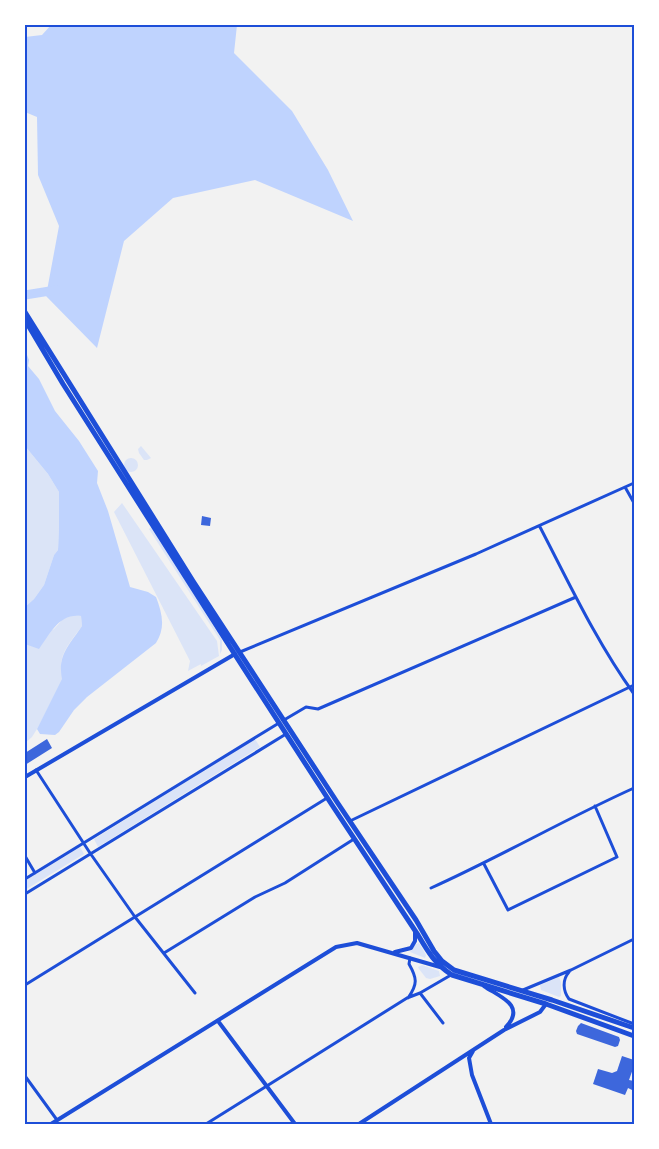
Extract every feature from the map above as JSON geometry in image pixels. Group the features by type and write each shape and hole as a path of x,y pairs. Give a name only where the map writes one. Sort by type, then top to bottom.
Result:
{"main road":[{"path":"25,312 128,482 282,721 442,961 455,972 482,985 547,1001 634,1028"},
{"path":"25,320 63,384 116,463"},
{"path":"282,721 286,734 414,928 430,956 440,967 522,991 634,1036"}],"street":[{"path":"25,777 238,653 540,527 634,483"},
{"path":"625,487 634,503"},
{"path":"540,527 576,597 623,680 634,694"},
{"path":"25,879 306,708 318,709 576,597"},
{"path":"349,821 634,686"},
{"path":"25,894 286,734"},
{"path":"36,770 90,853 135,916 196,993"},
{"path":"431,888 484,864 595,806 634,788"},
{"path":"25,985 328,798"},
{"path":"484,864 508,910 617,857 595,806"},
{"path":"164,953 255,898 285,883 354,839"},
{"path":"25,856 35,873"},
{"path":"390,952 399,952 411,948 415,941 414,928"},
{"path":"522,991 571,970 634,939"},
{"path":"51,1124 59,1122 336,946 358,942 440,967"},
{"path":"407,998 413,991 416,980 414,971 409,964 410,958"},
{"path":"571,970 564,981 564,990 569,999 634,1024"},
{"path":"206,1124 407,998 420,993 455,972"},
{"path":"482,985 504,997 511,1004 513,1010 512,1018 504,1030"},
{"path":"420,993 443,1023"},
{"path":"358,1124 504,1030 540,1012 547,1001"},
{"path":"218,1021 295,1124"},
{"path":"473,1050 469,1058 472,1075 491,1124"},
{"path":"25,1076 59,1122"}],"shaded area":[{"path":"25,446 48,474 59,492 59,528 58,550 54,555 44,585 34,599 25,607"},
{"path":"141,446 151,458 144,460 138,449"},
{"path":"131,458 136,460 138,465 136,470 131,472 126,470 124,465 126,460"},
{"path":"122,503 217,641 219,656 188,671 190,661 114,512"},
{"path":"152,526 222,640 220,654 220,640 149,529"},
{"path":"71,615 81,616 82,626 65,651 61,664 63,679 37,729 25,743 25,644 54,629 63,619"},
{"path":"255,739 260,747 98,847 94,839"},
{"path":"80,847 84,854 25,890 25,881"},
{"path":"419,943 426,955 425,958 410,952"},
{"path":"422,965 439,971 440,976 430,979 426,978 418,967"},
{"path":"559,977 561,996 559,997 541,990 540,985"}],"water":[{"path":"51,25 237,25 234,53 292,111 328,170 353,221 255,180 173,198 124,241 97,348 46,296 59,226 38,175 37,117 25,112 25,37 42,35"},
{"path":"25,354 29,360 28,366 39,379 55,411 79,441 98,471 97,483 108,511 130,587 148,592 156,597 162,620 161,631 156,643 87,697 74,710 55,735 40,734 37,729 62,679 61,663 63,656 82,626 81,616 73,616 61,621 51,631 39,649 25,644 25,607 34,599 44,585 54,555 58,550 59,492 48,474 25,446"}],"building":[{"path":"202,516 211,518 210,526 201,525"},
{"path":"47,739 52,748 25,765 25,753"},
{"path":"581,1023 619,1037 618,1046 615,1047 577,1034 576,1031"},
{"path":"622,1056 634,1060 629,1080 634,1081 632,1090 628,1088 625,1095 593,1084 598,1069 612,1073 617,1071"}],"waterway":[{"path":"25,295 56,290"}]}
